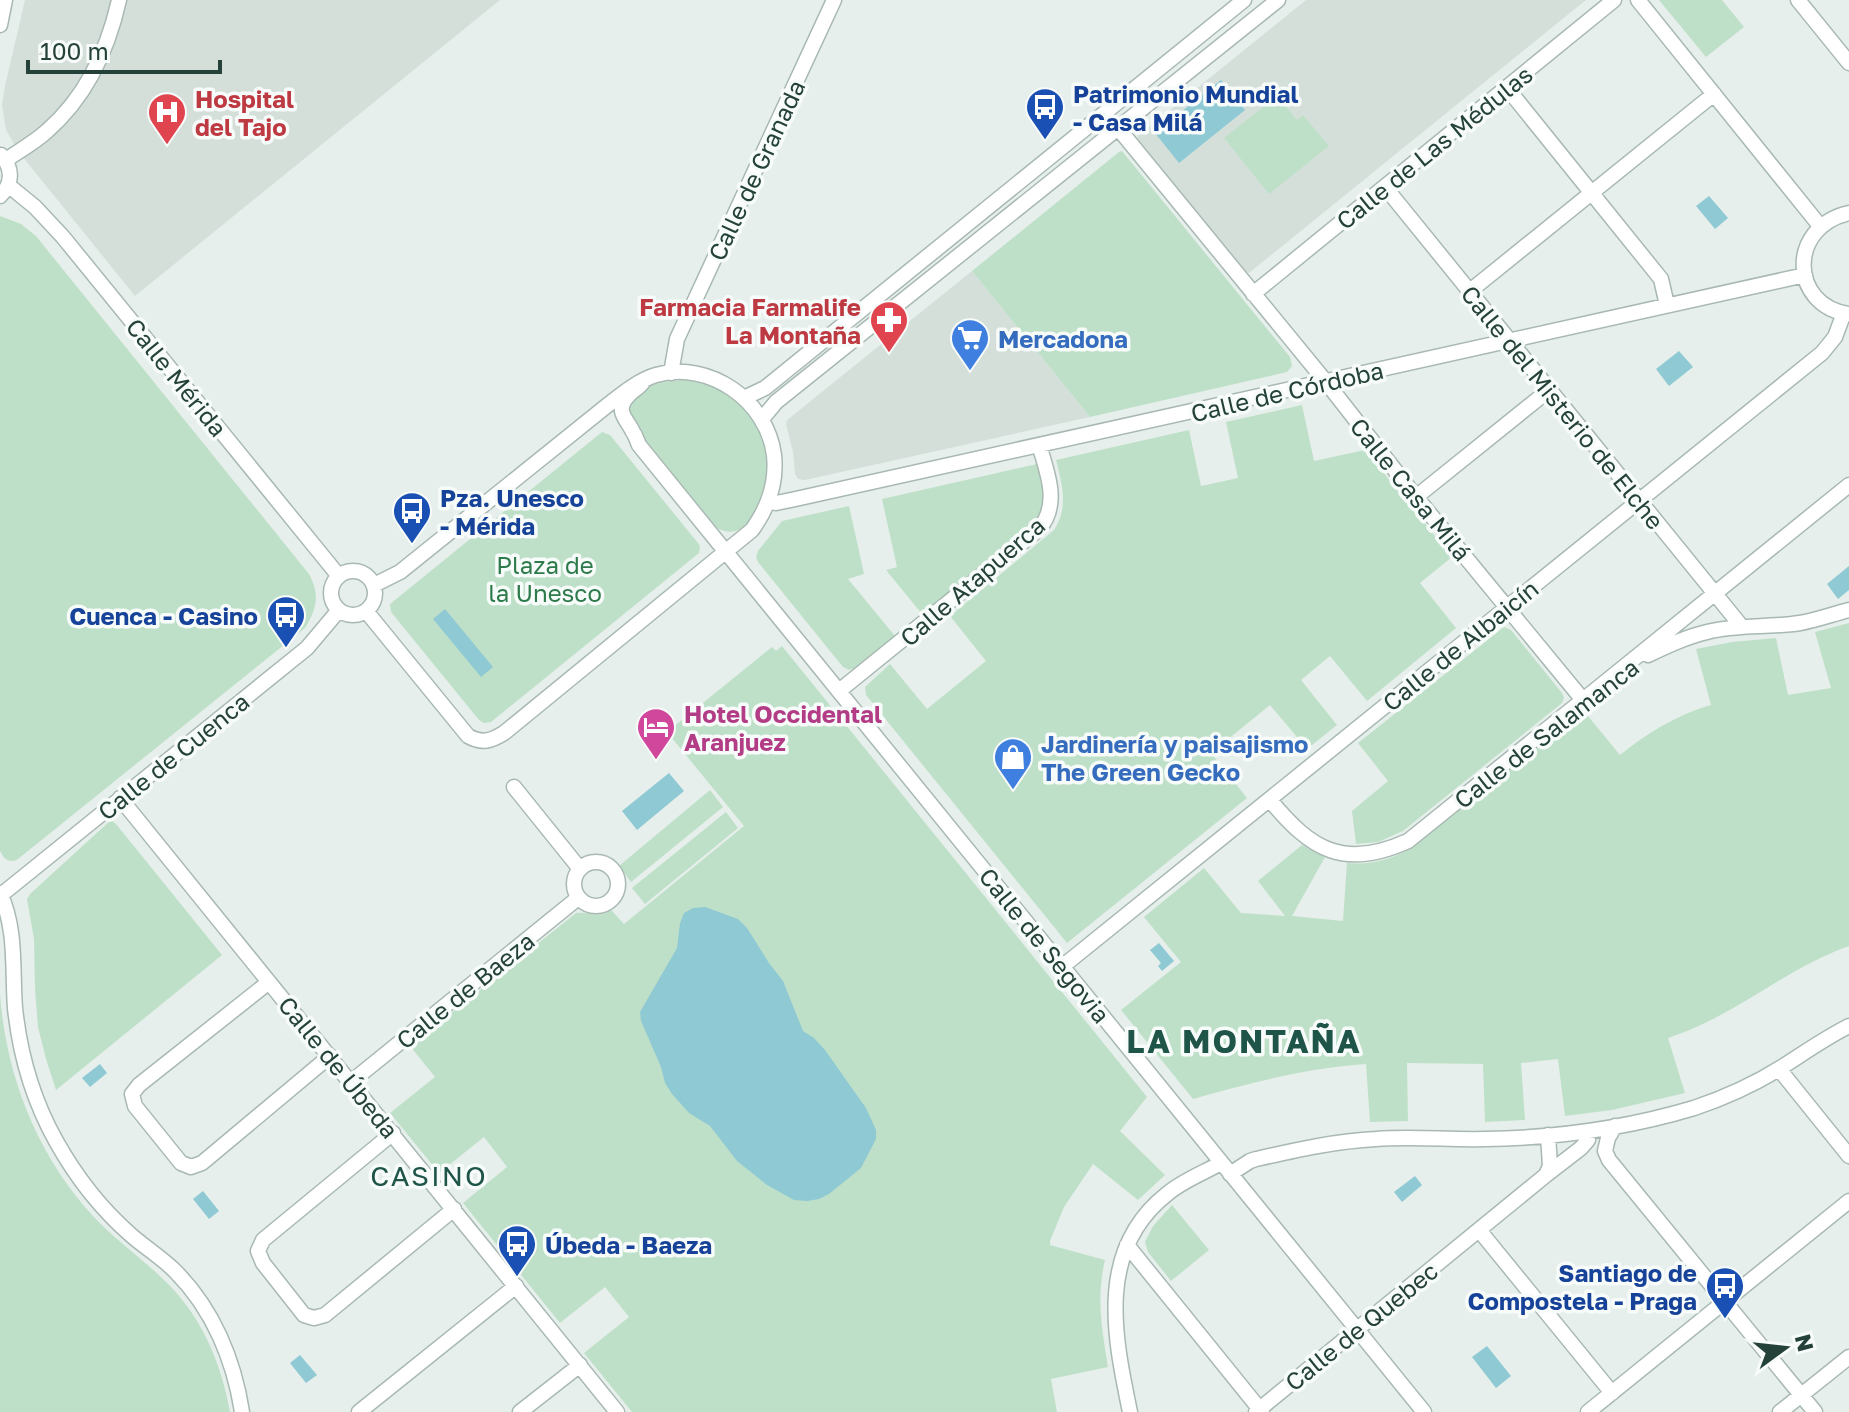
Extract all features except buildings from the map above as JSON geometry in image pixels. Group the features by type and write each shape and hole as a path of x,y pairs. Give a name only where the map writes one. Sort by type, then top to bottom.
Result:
{"street":[{"path":"0,25 5,0"},
{"path":"4,191 10,168 3,157 47,131 83,90 102,56 119,0"},
{"name":"Calle de Granada","path":"671,373 677,339 834,0"},
{"path":"744,398 765,388 1244,0"},
{"path":"762,419 776,402 1278,0"},
{"name":"Calle de Las Médulas","path":"1253,294 1614,0"},
{"path":"1638,0 1820,226"},
{"path":"1798,0 1849,63"},
{"path":"1507,88 1661,279 1667,305"},
{"path":"1470,291 1714,94"},
{"name":"Calle Casa Milá","path":"1118,128 1583,700"},
{"name":"Calle del Misterio de Elche","path":"1385,187 1742,627"},
{"name":"Calle Mérida","path":"4,191 35,207 71,246 338,575"},
{"path":"1846,314 1830,308 1810,289 1803,262 1812,236 1820,226 1831,218 1849,213"},
{"name":"Calle de Córdoba","path":"769,500 776,503 791,500 1805,275"},
{"name":"Calle de Albaicín","path":"1063,966 1822,353 1835,337 1846,314"},
{"path":"366,611 468,736 476,741 493,740 752,530 763,516 773,482 774,457 770,439 762,419 744,398 726,385 691,373 655,375 609,404 400,572 374,585"},
{"path":"636,441 624,419 622,408 624,400 643,382"},
{"path":"1416,497 1549,390"},
{"path":"573,432 593,420 614,420 636,441 726,553"},
{"name":"Calle Atapuerca","path":"839,691 1046,522 1050,513 1051,493 1039,445"},
{"path":"1583,700 1849,485"},
{"path":"695,513 721,536 747,535"},
{"name":"Calle de Segovia","path":"726,553 1424,1412"},
{"path":"351,570 365,574 374,585 374,599 366,611 352,615 339,610 331,597 333,582 338,575 351,570"},
{"name":"Calle de Cuenca","path":"0,894 307,648 339,610"},
{"name":"Calle de Salamanca","path":"1270,800 1300,834 1320,847 1345,854 1367,855 1388,851 1408,841 1583,700 1637,661 1708,631 1770,627 1849,610"},
{"path":"514,787 580,869"},
{"name":"Calle de Úbeda","path":"120,798 617,1412"},
{"path":"596,862 613,870 617,889 611,901 593,906 578,898 574,885 580,869 596,862"},
{"path":"0,894 11,932 15,1006 21,1047 36,1101 78,1179 132,1236 175,1271 205,1308 227,1350 242,1412"},
{"name":"Calle de Baeza","path":"351,1082 578,898"},
{"path":"269,982 139,1085 132,1094 135,1106 181,1163 191,1167 202,1163 330,1056"},
{"path":"1130,1412 1118,1344 1115,1307 1117,1273 1127,1245 1143,1217 1168,1193 1225,1168 1256,1159 1355,1140 1584,1136 1717,1100 1779,1069 1849,1026"},
{"path":"1779,1069 1849,1156"},
{"path":"1605,1151 1615,1126"},
{"path":"393,1133 263,1240 258,1251 263,1263 304,1315 314,1318 325,1315 454,1209"},
{"path":"1546,1175 1550,1166 1548,1135"},
{"path":"1584,1136 1605,1151 1609,1160 1815,1412"},
{"name":"Calle de Quebec","path":"1259,1411 1581,1148 1584,1136"},
{"path":"1588,1412 1849,1201"},
{"path":"1479,1230 1612,1393"},
{"path":"1127,1245 1259,1411"},
{"path":"359,1412 516,1286"},
{"path":"1780,1412 1849,1357"},
{"path":"520,1412 580,1365"}],"shaded area":[{"name":"Hospital del Tajo","path":"25,0 500,0 135,296 18,151 6,130 2,105"},
{"path":"1306,0 1586,0 1249,273 1138,136"},
{"path":"972,271 1090,417 805,480 798,479 787,420"}],"green space":[{"path":"1659,0 1722,0 1744,27 1706,57"},
{"path":"1277,96 1297,120 1303,115 1329,146 1269,194 1224,138"},
{"path":"1122,151 1290,357 1292,366 1287,372 1090,417 972,271"},
{"path":"0,216 21,224 36,236 309,574 316,595 305,628 12,861 0,851"},
{"path":"682,380 722,392 748,413 762,441 767,470 762,498 752,520 736,531 717,528 629,420 627,403 640,392 658,383"},
{"path":"1302,405 1314,461 1365,450 1452,557 1420,583 1456,628 1367,701 1330,656 1301,680 1337,725 1307,749 1270,705 1211,753 1247,798 1067,943 866,695 865,687 890,664 927,709 986,661 950,616 1054,530 1063,504 1056,460 1189,430 1201,486 1238,478 1226,422"},
{"name":"Plaza de la Unesco","path":"602,432 610,435 698,543 699,553 491,722 484,723 391,612 390,604"},
{"path":"1037,464 1045,504 1039,518 922,614 886,570 897,567 882,499"},
{"path":"849,506 864,574 848,579 895,636 849,670 843,667 756,557 782,521"},
{"path":"1849,623 1849,946 1803,967 1715,1018 1668,1038 1685,1093 1612,1110 1565,1116 1558,1059 1521,1063 1525,1120 1485,1122 1483,1064 1407,1063 1408,1121 1370,1122 1366,1064 1278,1077 1193,1099 1121,1010 1181,962 1144,917 1204,868 1241,913 1285,916 1258,881 1302,845 1325,857 1292,916 1343,921 1347,863 1380,861 1410,849 1583,710 1620,755 1663,725 1711,705 1696,649 1776,638 1788,695 1831,688 1815,632"},
{"path":"1504,627 1511,630 1562,693 1562,703 1403,831 1378,842 1356,844 1352,811 1388,781 1358,743"},
{"path":"782,646 1147,1097 1120,1131 1165,1175 1138,1200 1093,1164 1064,1207 1050,1241 1050,1245 1105,1260 1100,1300 1108,1367 1051,1379 1057,1412 632,1412 584,1353 629,1317 605,1287 560,1323 463,1203 507,1167 484,1137 439,1173 390,1113 435,1077 410,1046 576,913 598,914 611,910 624,924 744,826 667,732 772,647 776,651"},
{"path":"710,790 723,807 631,882 619,866"},
{"path":"726,812 738,828 645,904 632,888"},
{"path":"111,820 222,955 56,1090 38,1027 34,939 27,899"},
{"path":"0,994 3,1025 17,1084 41,1141 73,1192 93,1216 162,1278 198,1322 215,1356 230,1412 0,1412"},
{"path":"1172,1205 1209,1250 1171,1281 1148,1252 1145,1242 1153,1226"}],"water":[{"path":"1221,80 1245,110 1179,163 1155,133"},
{"path":"1709,196 1728,218 1715,229 1696,206"},
{"path":"1679,351 1693,367 1669,386 1656,369"},
{"path":"1849,566 1849,590 1838,599 1827,584"},
{"path":"445,609 493,667 481,677 433,619"},
{"path":"669,773 684,791 637,830 622,811"},
{"path":"705,907 738,919 747,928 783,981 803,1031 825,1050 866,1108 876,1130 876,1139 861,1168 819,1199 794,1200 767,1185 737,1161 710,1126 689,1113 665,1083 640,1012 677,948 684,913"},
{"path":"1159,943 1174,961 1162,971 1158,966 1161,963 1150,950"},
{"path":"100,1064 107,1073 90,1087 82,1078"},
{"path":"1415,1176 1422,1185 1402,1202 1394,1192"},
{"path":"203,1191 219,1211 209,1219 193,1199"},
{"path":"1487,1346 1511,1376 1496,1388 1472,1357"},
{"path":"300,1355 317,1375 306,1383 290,1363"}],"place":[{"name":"Patrimonio Mundial - Casa Milá","path":"1045,141"},
{"name":"Hospital del Tajo","path":"167,146"},
{"name":"Farmacia Farmalife La Montaña","path":"889,354"},
{"name":"Mercadona","path":"970,372"},
{"name":"Pza. Unesco - Mérida","path":"412,545"},
{"name":"Cuenca - Casino","path":"286,649"},
{"name":"Hotel Occidental Aranjuez","path":"656,761"},
{"name":"Jardinería y paisajismo The Green Gecko","path":"1013,791"},
{"name":"Úbeda - Baeza","path":"517,1278"},
{"name":"Santiago de Compostela - Praga","path":"1725,1320"}],"district":[{"name":"LA MONTAÑA","path":"1244,1041"},
{"name":"CASINO","path":"429,1175"}]}
